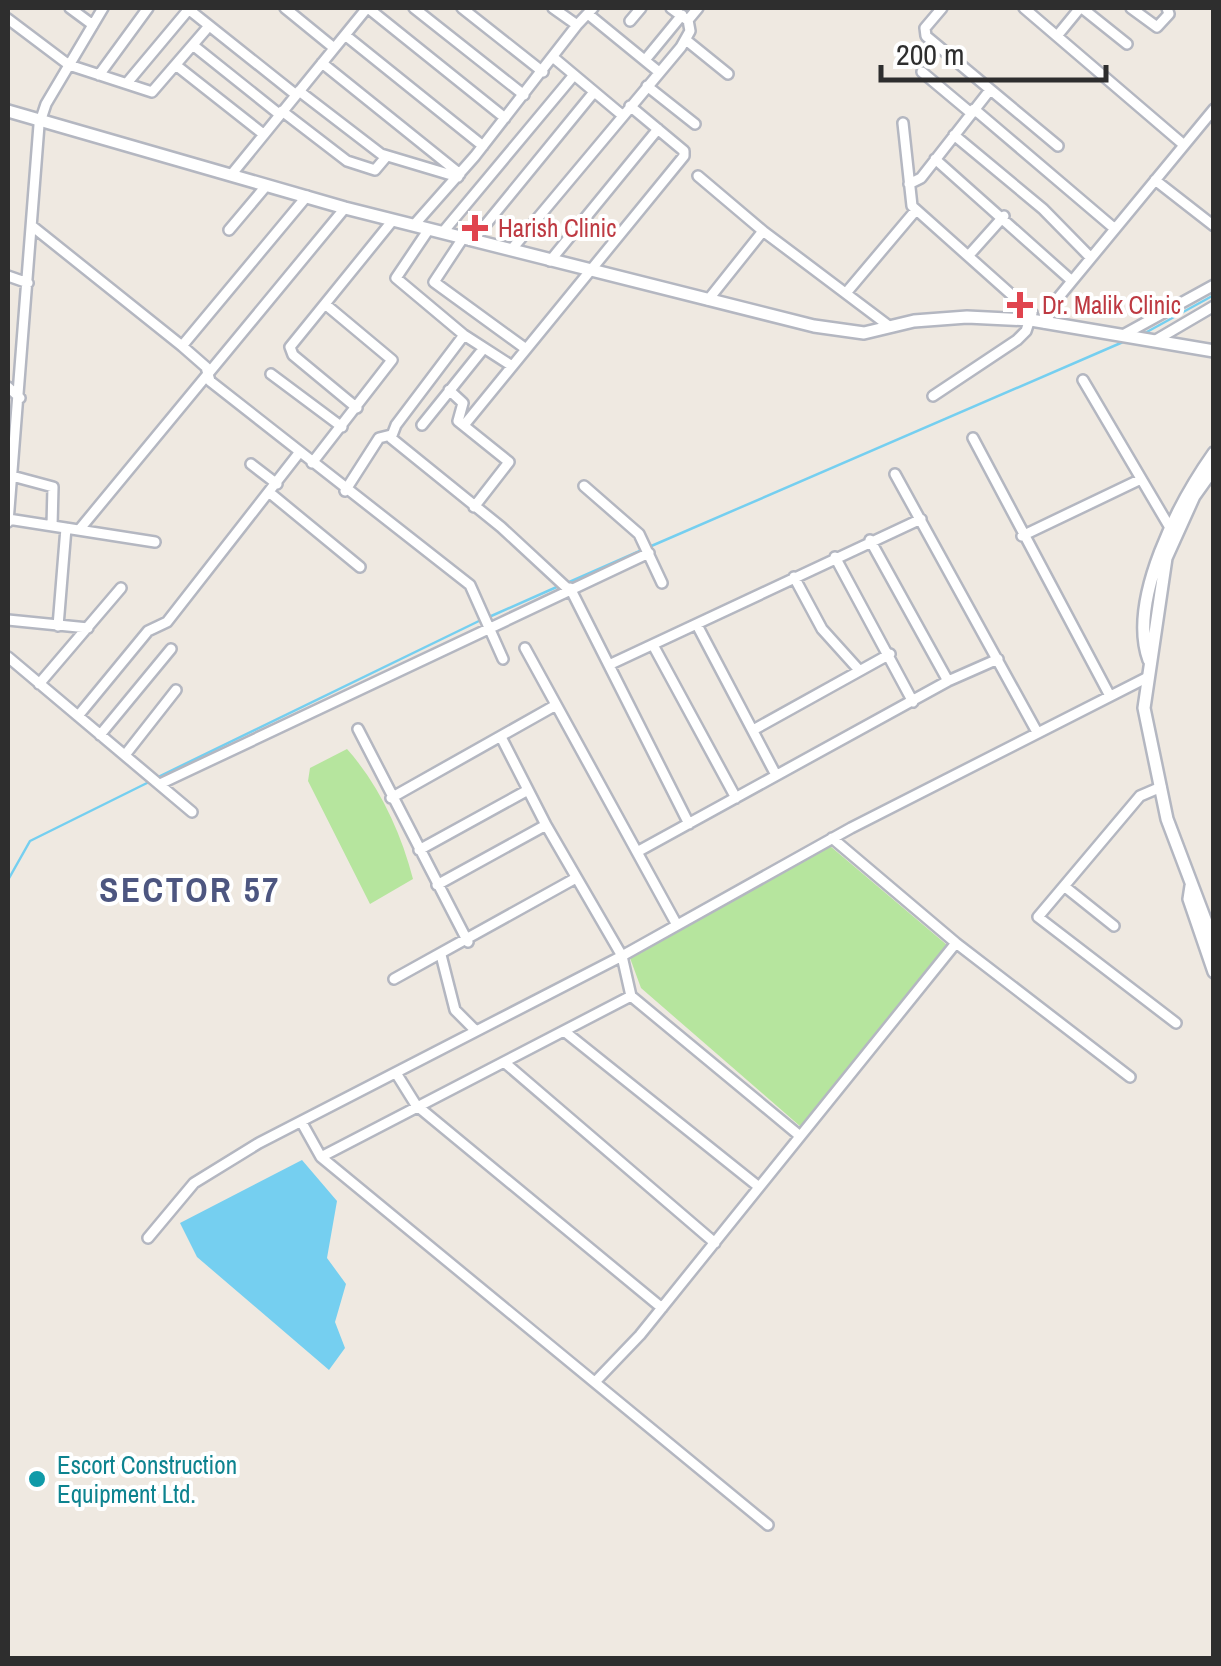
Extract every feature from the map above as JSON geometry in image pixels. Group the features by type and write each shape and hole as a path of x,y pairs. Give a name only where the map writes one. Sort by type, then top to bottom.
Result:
{"street":[{"path":"70,8 93,25"},
{"path":"103,8 40,120 8,521 155,542"},
{"path":"98,75 148,8"},
{"path":"127,83 188,8 386,157 459,175"},
{"path":"285,8 334,48"},
{"path":"414,8 543,112"},
{"path":"462,8 543,72"},
{"path":"553,8 576,25"},
{"path":"630,21 642,8"},
{"path":"671,8 685,18"},
{"path":"645,60 698,8"},
{"path":"942,8 924,34 1058,146"},
{"path":"1026,8 1184,145"},
{"path":"1057,36 1081,8 1128,44"},
{"path":"1130,8 1157,27 1169,14 1166,8"},
{"path":"232,175 364,9 505,118"},
{"path":"414,225 483,146 590,10 660,72"},
{"path":"511,250 686,40 685,18"},
{"path":"8,19 69,65 156,91 209,26"},
{"path":"345,35 483,146"},
{"path":"686,40 728,74"},
{"path":"194,46 353,165 374,170 386,157"},
{"path":"554,58 622,115"},
{"path":"322,64 459,175"},
{"path":"178,66 262,133"},
{"path":"922,72 1115,229"},
{"path":"443,232 574,75"},
{"path":"647,86 695,124"},
{"path":"909,184 921,178 990,90"},
{"path":"526,349 434,282 594,92"},
{"path":"465,424 684,156 684,151 630,106"},
{"path":"1045,323 1072,281 1214,109"},
{"path":"8,111 346,208 590,272 854,333 966,317 1031,320 1214,351"},
{"path":"904,122 909,184 916,210 1030,307 1031,320 1017,340 934,396"},
{"path":"550,261 658,129"},
{"path":"954,135 1043,209 1091,258"},
{"path":"936,158 1072,281"},
{"path":"698,176 763,231 889,326"},
{"path":"1155,180 1214,226"},
{"path":"230,230 266,186"},
{"path":"182,346 307,196"},
{"path":"79,530 346,208"},
{"path":"846,294 916,210"},
{"path":"970,254 1004,216"},
{"path":"357,408 290,350 393,220"},
{"path":"32,226 182,346 208,372 210,381 465,580 503,658"},
{"path":"428,228 395,276 464,335 512,366"},
{"path":"708,300 763,231"},
{"path":"8,276 28,282"},
{"path":"1138,338 1214,285"},
{"path":"312,463 392,360 324,304"},
{"path":"1138,338 1214,306"},
{"path":"345,490 380,438 390,435 464,335"},
{"path":"422,425 484,348"},
{"path":"271,374 342,428"},
{"path":"1083,380 1168,526"},
{"path":"8,387 20,398"},
{"path":"448,390 463,403 458,420 509,462 474,506"},
{"path":"390,435 567,586 688,824"},
{"path":"972,438 1110,696"},
{"path":"78,716 148,631 166,622 300,452"},
{"path":"1150,660 1146,645 1152,581 1168,526 1214,452"},
{"path":"250,464 360,567"},
{"path":"1214,468 1194,496 1166,558 1144,708 1160,787 1191,886 1214,943"},
{"path":"894,474 1037,732"},
{"path":"12,476 53,487 52,526"},
{"path":"1022,536 1139,480"},
{"path":"584,486 647,549 662,583"},
{"path":"610,664 921,519"},
{"path":"58,626 66,528"},
{"path":"870,540 948,681"},
{"path":"156,780 647,549"},
{"path":"835,558 913,702"},
{"path":"794,577 822,629 859,670"},
{"path":"39,684 121,588"},
{"path":"8,620 88,628"},
{"path":"697,625 776,774"},
{"path":"654,644 736,798"},
{"path":"100,735 171,648"},
{"path":"525,648 677,925"},
{"path":"755,729 890,654"},
{"path":"8,657 192,812"},
{"path":"637,852 948,681 998,660"},
{"path":"148,1238 200,1178 622,956 832,838 1148,677"},
{"path":"124,755 176,690"},
{"path":"391,798 556,706"},
{"path":"358,730 468,942"},
{"path":"502,737 546,825 622,956 631,996 800,1136"},
{"path":"1160,787 1140,796 1038,918 1176,1023"},
{"path":"419,850 528,790"},
{"path":"437,884 546,825"},
{"path":"832,838 956,943 1130,1078"},
{"path":"394,980 468,942 576,878"},
{"path":"1064,886 1114,926"},
{"path":"1191,886 1189,899 1214,972"},
{"path":"596,1382 662,1308 956,943"},
{"path":"441,955 454,1010 476,1031"},
{"path":"320,1158 631,996"},
{"path":"564,1031 759,1188"},
{"path":"504,1062 715,1243"},
{"path":"396,1073 416,1105 662,1308"},
{"path":"302,1123 320,1158 768,1524"}],"green space":[{"path":"347,749 388,810 413,879 370,904 308,781 310,768"},
{"path":"830,846 947,945 801,1127 641,988 630,958"}],"water":[{"path":"302,1160 337,1201 327,1258 346,1284 335,1322 345,1348 329,1370 197,1257 180,1223"}],"waterway":[{"path":"1145,333 1214,295"},
{"path":"649,547 1123,342"},
{"path":"567,583 642,550"},
{"path":"489,617 559,586"},
{"path":"156,778 481,620"},
{"path":"8,880 30,841 149,782"}],"place":[{"name":"Harish Clinic","path":"475,228"},
{"name":"Dr. Malik Clinic","path":"1020,305"},
{"name":"Escort Construction Equipment Ltd.","path":"37,1479"}],"district":[{"name":"SECTOR 57","path":"190,889"}]}
